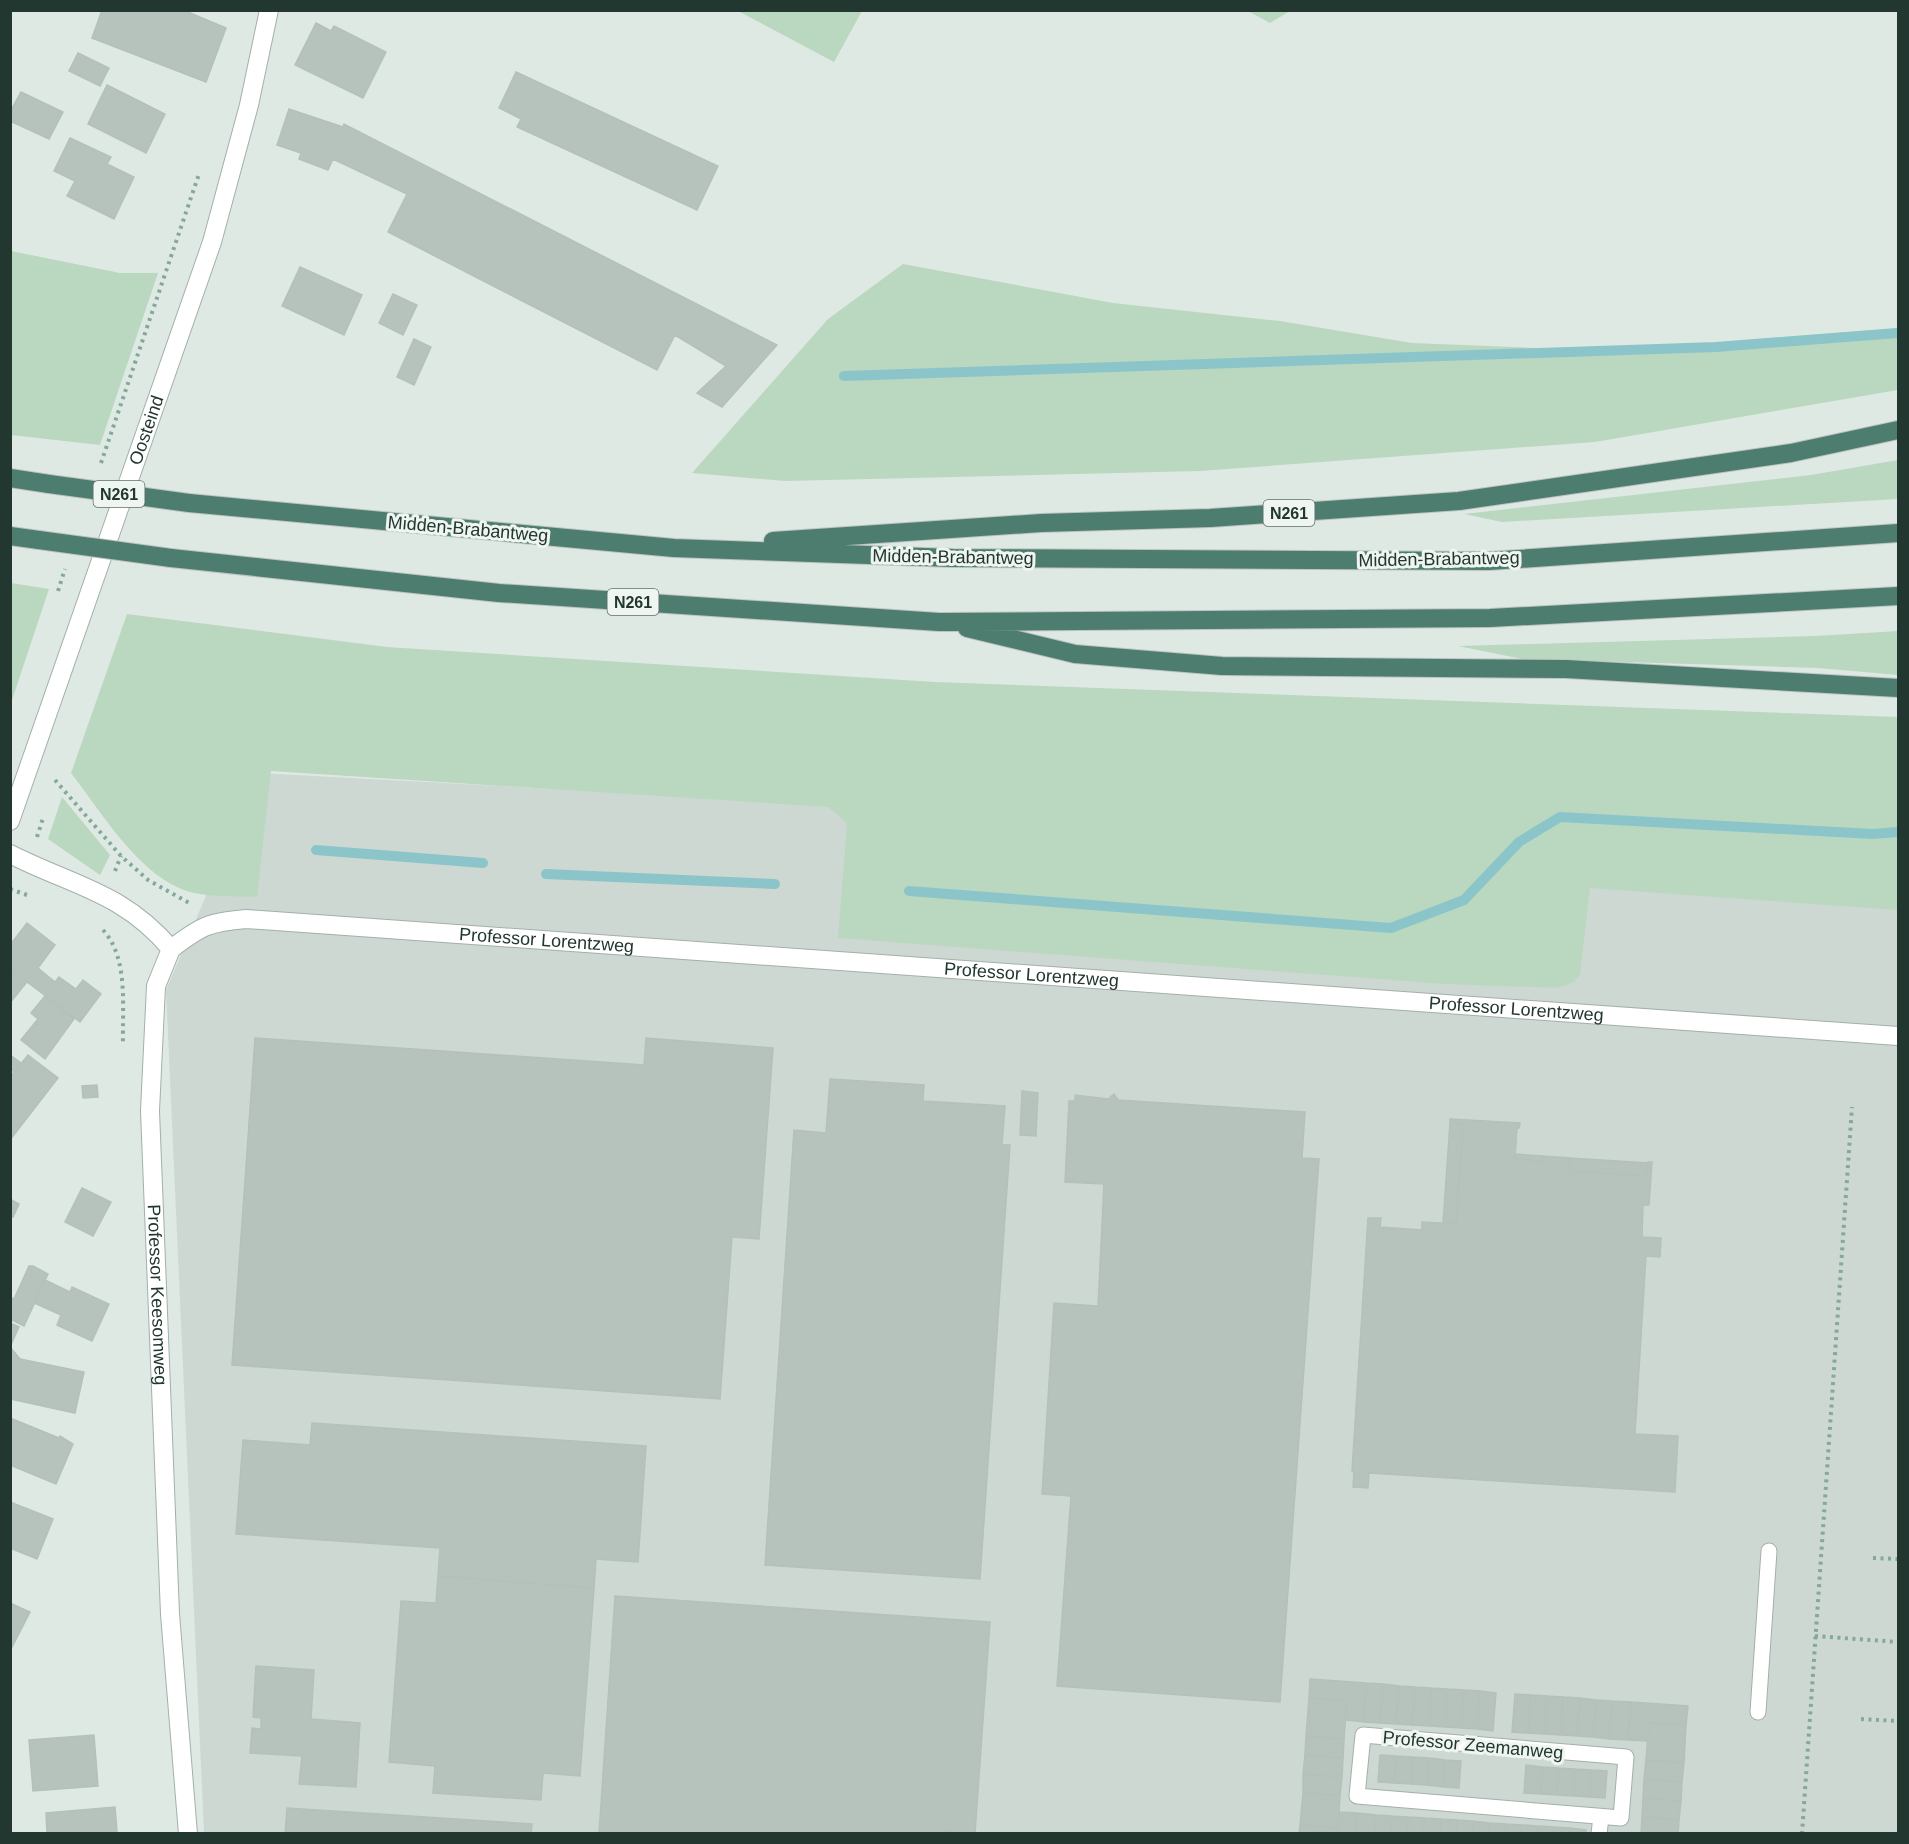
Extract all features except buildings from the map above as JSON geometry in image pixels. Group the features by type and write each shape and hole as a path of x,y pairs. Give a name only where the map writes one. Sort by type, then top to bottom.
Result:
{"highway":[{"name":"N261","path":"674,548 1041,523 1210,518 1459,501 1791,453 1899,430"},
{"name":"Midden-Brabantweg","path":"10,478 189,503 674,548 953,558 1489,561 1899,533"},
{"name":"N261","path":"10,536 171,558 499,593 939,622 1490,618 1899,596"},
{"name":"N261","path":"939,622 1075,654 1222,666 1566,669 1899,688"}],"street":[{"name":"Oosteind","path":"10,821 212,242 249,105 268,10"},
{"path":"10,854 123,904 152,926 171,949"},
{"name":"Professor Lorentzweg","path":"171,949 198,928 220,921 246,919 1899,1036"},
{"name":"Professor Keesomweg","path":"171,949 156,986 150,1111 170,1614 188,1833"}],"lane":[{"path":"1758,1712 1769,1551"},
{"name":"Professor Zeemanweg","path":"1363,1735 1626,1757 1621,1818 1601,1816 1358,1796 1363,1735"},
{"path":"1599,1833 1601,1816"}],"path":[{"name":"Oosteind","path":"98,472 201,167"},
{"path":"56,596 68,562"},
{"path":"55,780 122,856 148,880 220,921"},
{"path":"1802,1833 1852,1107"},
{"path":"1873,1558 1899,1559"},
{"path":"1815,1636 1899,1642"},
{"path":"1861,1719 1899,1721"}],"shaded area":[{"path":"258,773 1580,844 1898,848 1898,1833 204,1833 166,990"}],"green space":[{"path":"738,11 862,11 834,62"},
{"path":"1248,11 1290,11 1270,23"},
{"path":"11,251 120,273 158,273 100,445 11,435"},
{"path":"903,264 1113,303 1280,321 1412,343 1611,351 1898,328 1898,390 1595,442 1200,471 785,481 692,473 828,319"},
{"path":"1898,460 1898,499 1502,522 1464,514 1811,475"},
{"path":"10,583 49,589 11,703"},
{"path":"127,614 387,647 935,682 1898,717 1898,910 1590,888 1580,975 1574,982 1557,988 1445,984 838,938 847,823 828,807 271,771 257,897 197,893 179,888 147,867 119,837 71,773"},
{"path":"1898,631 1898,675 1818,668 1522,659 1458,646 1815,636"},
{"path":"62,797 110,855 100,875 48,839"}],"waterway":[{"path":"844,376 1716,347 1898,333"},
{"path":"909,891 1391,928 1464,900 1519,842 1560,817 1873,834 1898,832"},
{"path":"316,850 483,863"},
{"path":"546,874 775,884"}]}
